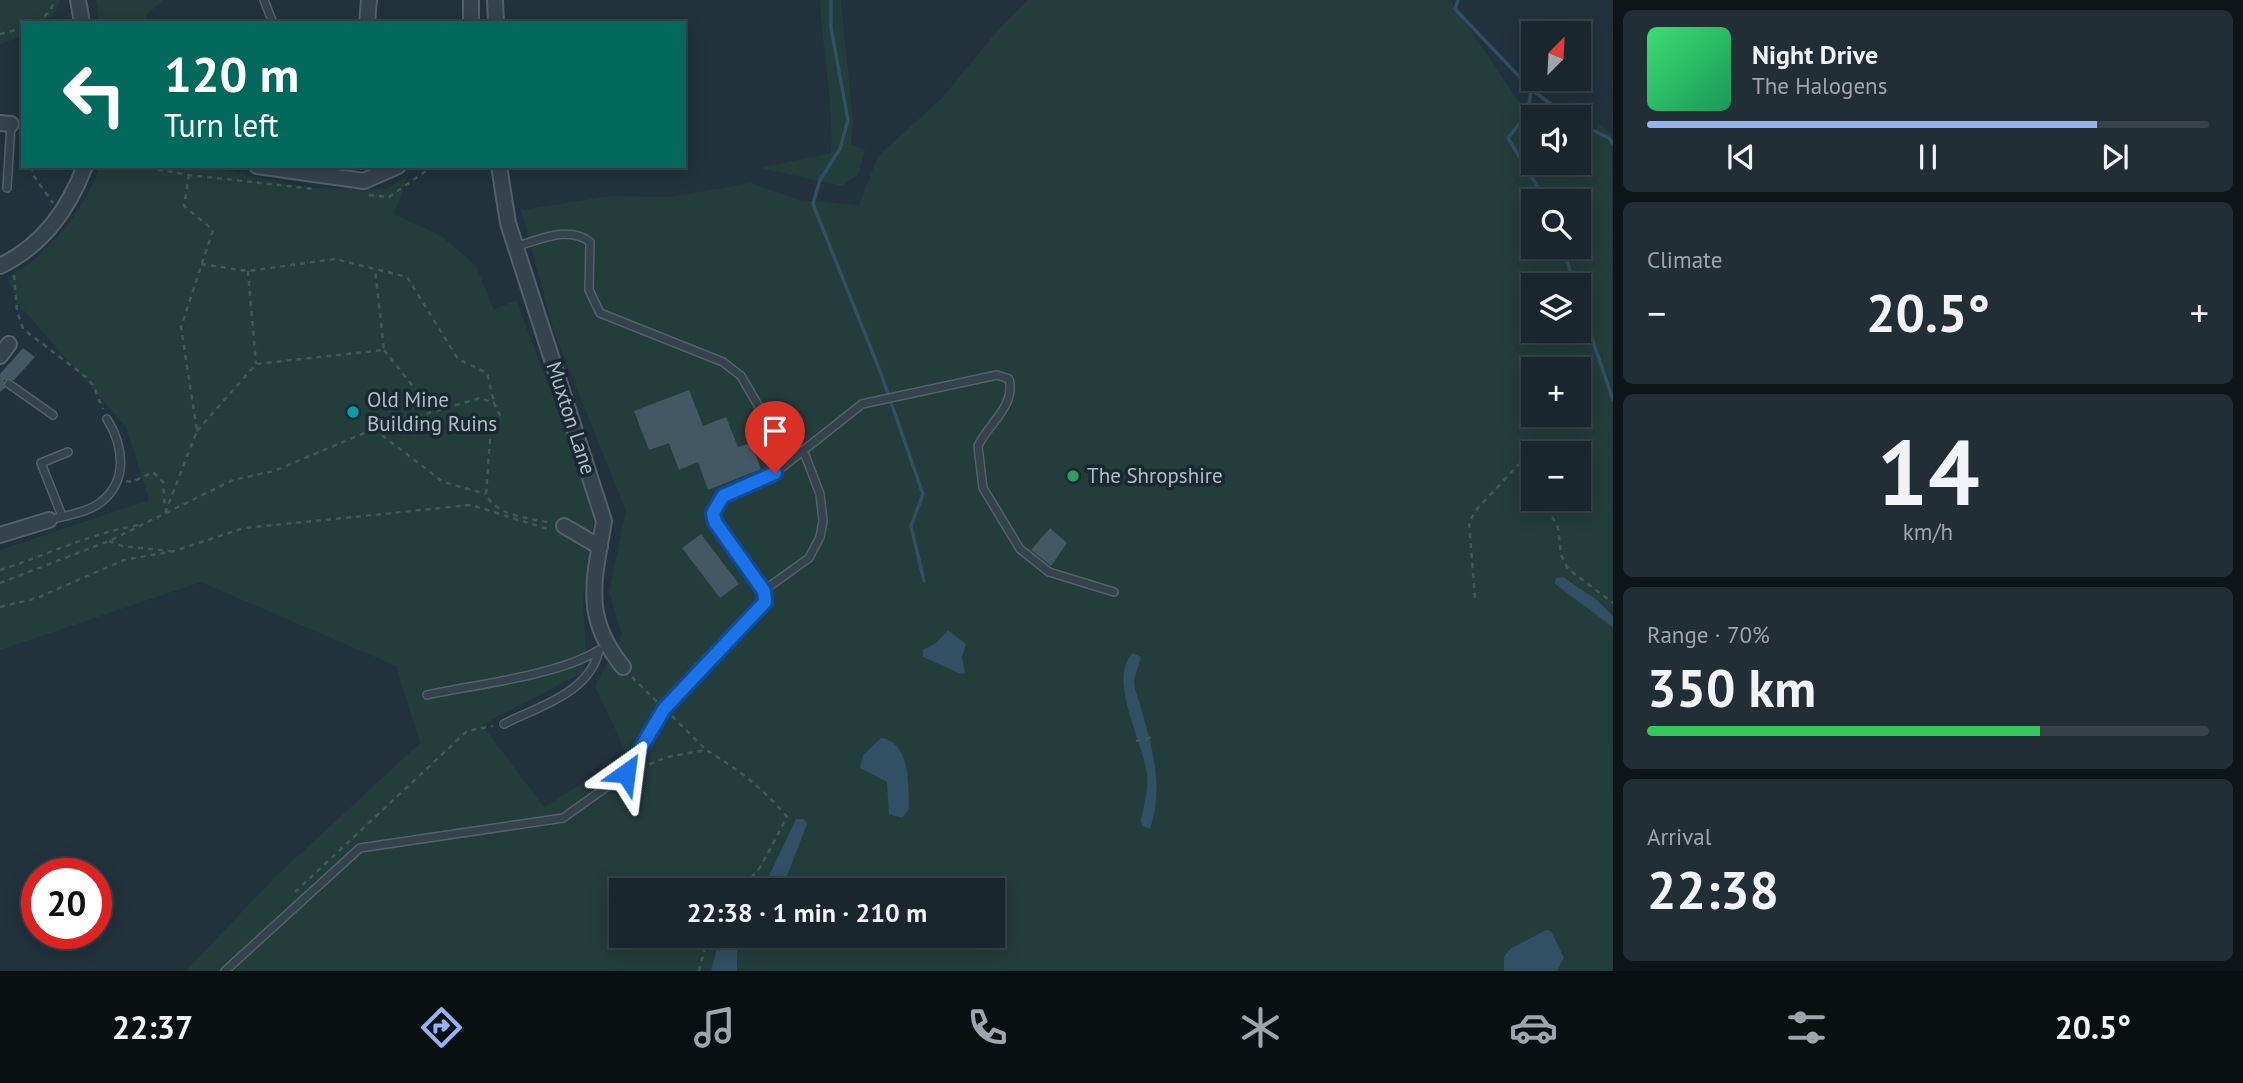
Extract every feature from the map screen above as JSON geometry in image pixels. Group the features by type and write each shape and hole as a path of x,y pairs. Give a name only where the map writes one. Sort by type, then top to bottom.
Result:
{"street":[{"path":"78,0 82,21"},
{"path":"368,21 369,0"},
{"path":"471,0 471,21"},
{"path":"495,0 496,21"},
{"path":"5,263 37,241 63,213 84,168"},
{"path":"271,168 364,181 393,168"},
{"name":"Muxton Lane","path":"499,168 508,223 604,521 594,614 602,647 622,667"},
{"path":"0,356 9,344"},
{"path":"1,532 55,518"},
{"path":"561,529 600,547"}],"lane":[{"path":"264,0 272,21"},
{"path":"6,123 7,188"},
{"path":"517,246 555,234 586,239 590,242 589,290 600,313 723,362 741,376 773,430 801,450 820,494 823,521 820,537 809,558 764,591"},
{"path":"225,971 360,848 563,818 626,773 664,709 765,602 764,591 715,522 713,513 723,496 775,473 862,404 1003,376 1009,379 1010,396 978,446 983,488 1020,549 1049,572 1114,592"},
{"path":"9,384 53,415"},
{"path":"68,453 41,463 55,518 100,504 117,479 122,466 120,439 107,419"},
{"path":"427,695 554,668 586,657 602,647"},
{"path":"503,724 582,683 595,666 602,647"}],"path":[{"path":"40,21 51,10 54,0"},
{"path":"0,34 21,29"},
{"path":"32,168 33,175 47,198 63,213"},
{"path":"148,168 189,176 323,190"},
{"path":"363,194 389,197 430,168"},
{"path":"189,176 184,206 213,230 181,327 197,431"},
{"path":"201,264 248,271 335,259 407,277 458,359 488,373 494,403 500,415 489,440 486,494 495,508 561,529"},
{"path":"5,263 23,329 86,377 93,385 107,419"},
{"path":"375,269 384,350 415,389 439,408"},
{"path":"248,271 256,363"},
{"path":"165,513 197,431 256,363 384,350"},
{"path":"0,583 109,541 233,480 274,471 374,429 439,408 480,398 494,403"},
{"path":"374,429 443,482 486,494"},
{"path":"1475,598 1469,522 1477,509 1521,464"},
{"path":"117,479 132,482 153,472 163,482 165,513"},
{"path":"0,607 37,598 124,560 174,551 244,528 471,505 561,529"},
{"path":"1549,511 1558,528 1561,555 1567,569 1613,603"},
{"path":"0,570 54,553 103,531 142,524"},
{"path":"109,541 122,546 174,551"},
{"path":"290,897 467,731 503,724"},
{"path":"1136,741 1153,737"},
{"path":"626,773 667,757 706,750 737,768 765,791 786,817 761,866 751,878"},
{"path":"699,971 705,948"}],"green space":[{"path":"0,0 60,0 58,7 47,19 21,21 21,36 0,45"},
{"path":"96,0 164,0 146,15 144,21 99,21"},
{"path":"820,0 841,0 853,121 851,144 865,150 858,175 842,186 760,168 831,153 831,114"},
{"name":"The Shropshire","path":"1028,0 1450,0 1521,105 1521,175 1591,175 1591,136 1599,123 1612,135 1613,971 186,971 274,878 420,743 396,666 201,582 0,650 0,550 149,500 126,427 18,304 8,277 39,256 64,229 85,199 99,168 216,168 308,188 387,189 408,175 394,214 441,236 476,266 494,310 516,300 595,507 583,600 586,657 582,673 482,725 544,807 627,755 595,686 622,634 609,592 626,511 554,332 521,210 611,196 669,197 751,183 799,200 859,205 878,156 943,97 997,31"}],"water":[{"path":"1563,577 1597,600 1613,616 1613,627 1555,584 1556,578"},
{"path":"948,630 966,644 962,657 965,673 961,674 923,657 923,650 936,643"},
{"path":"1133,653 1141,657 1134,680 1135,689 1150,741 1156,776 1155,811 1150,829 1142,826 1147,776 1125,695 1126,664"},
{"path":"881,738 898,747 906,766 909,809 902,818 889,814 887,782 860,768 863,755"},
{"path":"796,819 804,819 807,824 787,876 768,878"},
{"path":"1546,930 1551,931 1564,958 1557,971 1504,971 1504,957 1510,949"},
{"path":"717,948 737,948 737,971 711,971"}],"building":[{"path":"23,348 35,357 14,380 4,380 5,388 0,392 0,374"},
{"path":"689,390 703,426 726,417 738,447 751,443 761,469 708,490 698,462 679,470 669,443 649,450 634,411"},
{"path":"1050,528 1067,543 1051,566 1031,550"},
{"path":"701,534 739,584 720,598 682,548"}],"waterway":[{"path":"831,0 831,28 848,120 840,149 820,180 813,204 880,371 923,494 911,526 924,581"},
{"path":"1458,0 1455,9 1531,89 1552,105"},
{"path":"1531,91 1528,112 1508,138 1539,189"},
{"path":"1591,129 1609,138 1613,144"},
{"path":"1566,259 1571,273"},
{"path":"1591,335 1613,400"}],"place":[{"name":"Old Mine Building Ruins","path":"353,412"},
{"name":"The Shropshire","path":"1073,476"}],"route":[{"path":"626,773 664,709 765,602 764,591 715,522 713,513 715,505 723,496 775,473"}]}
